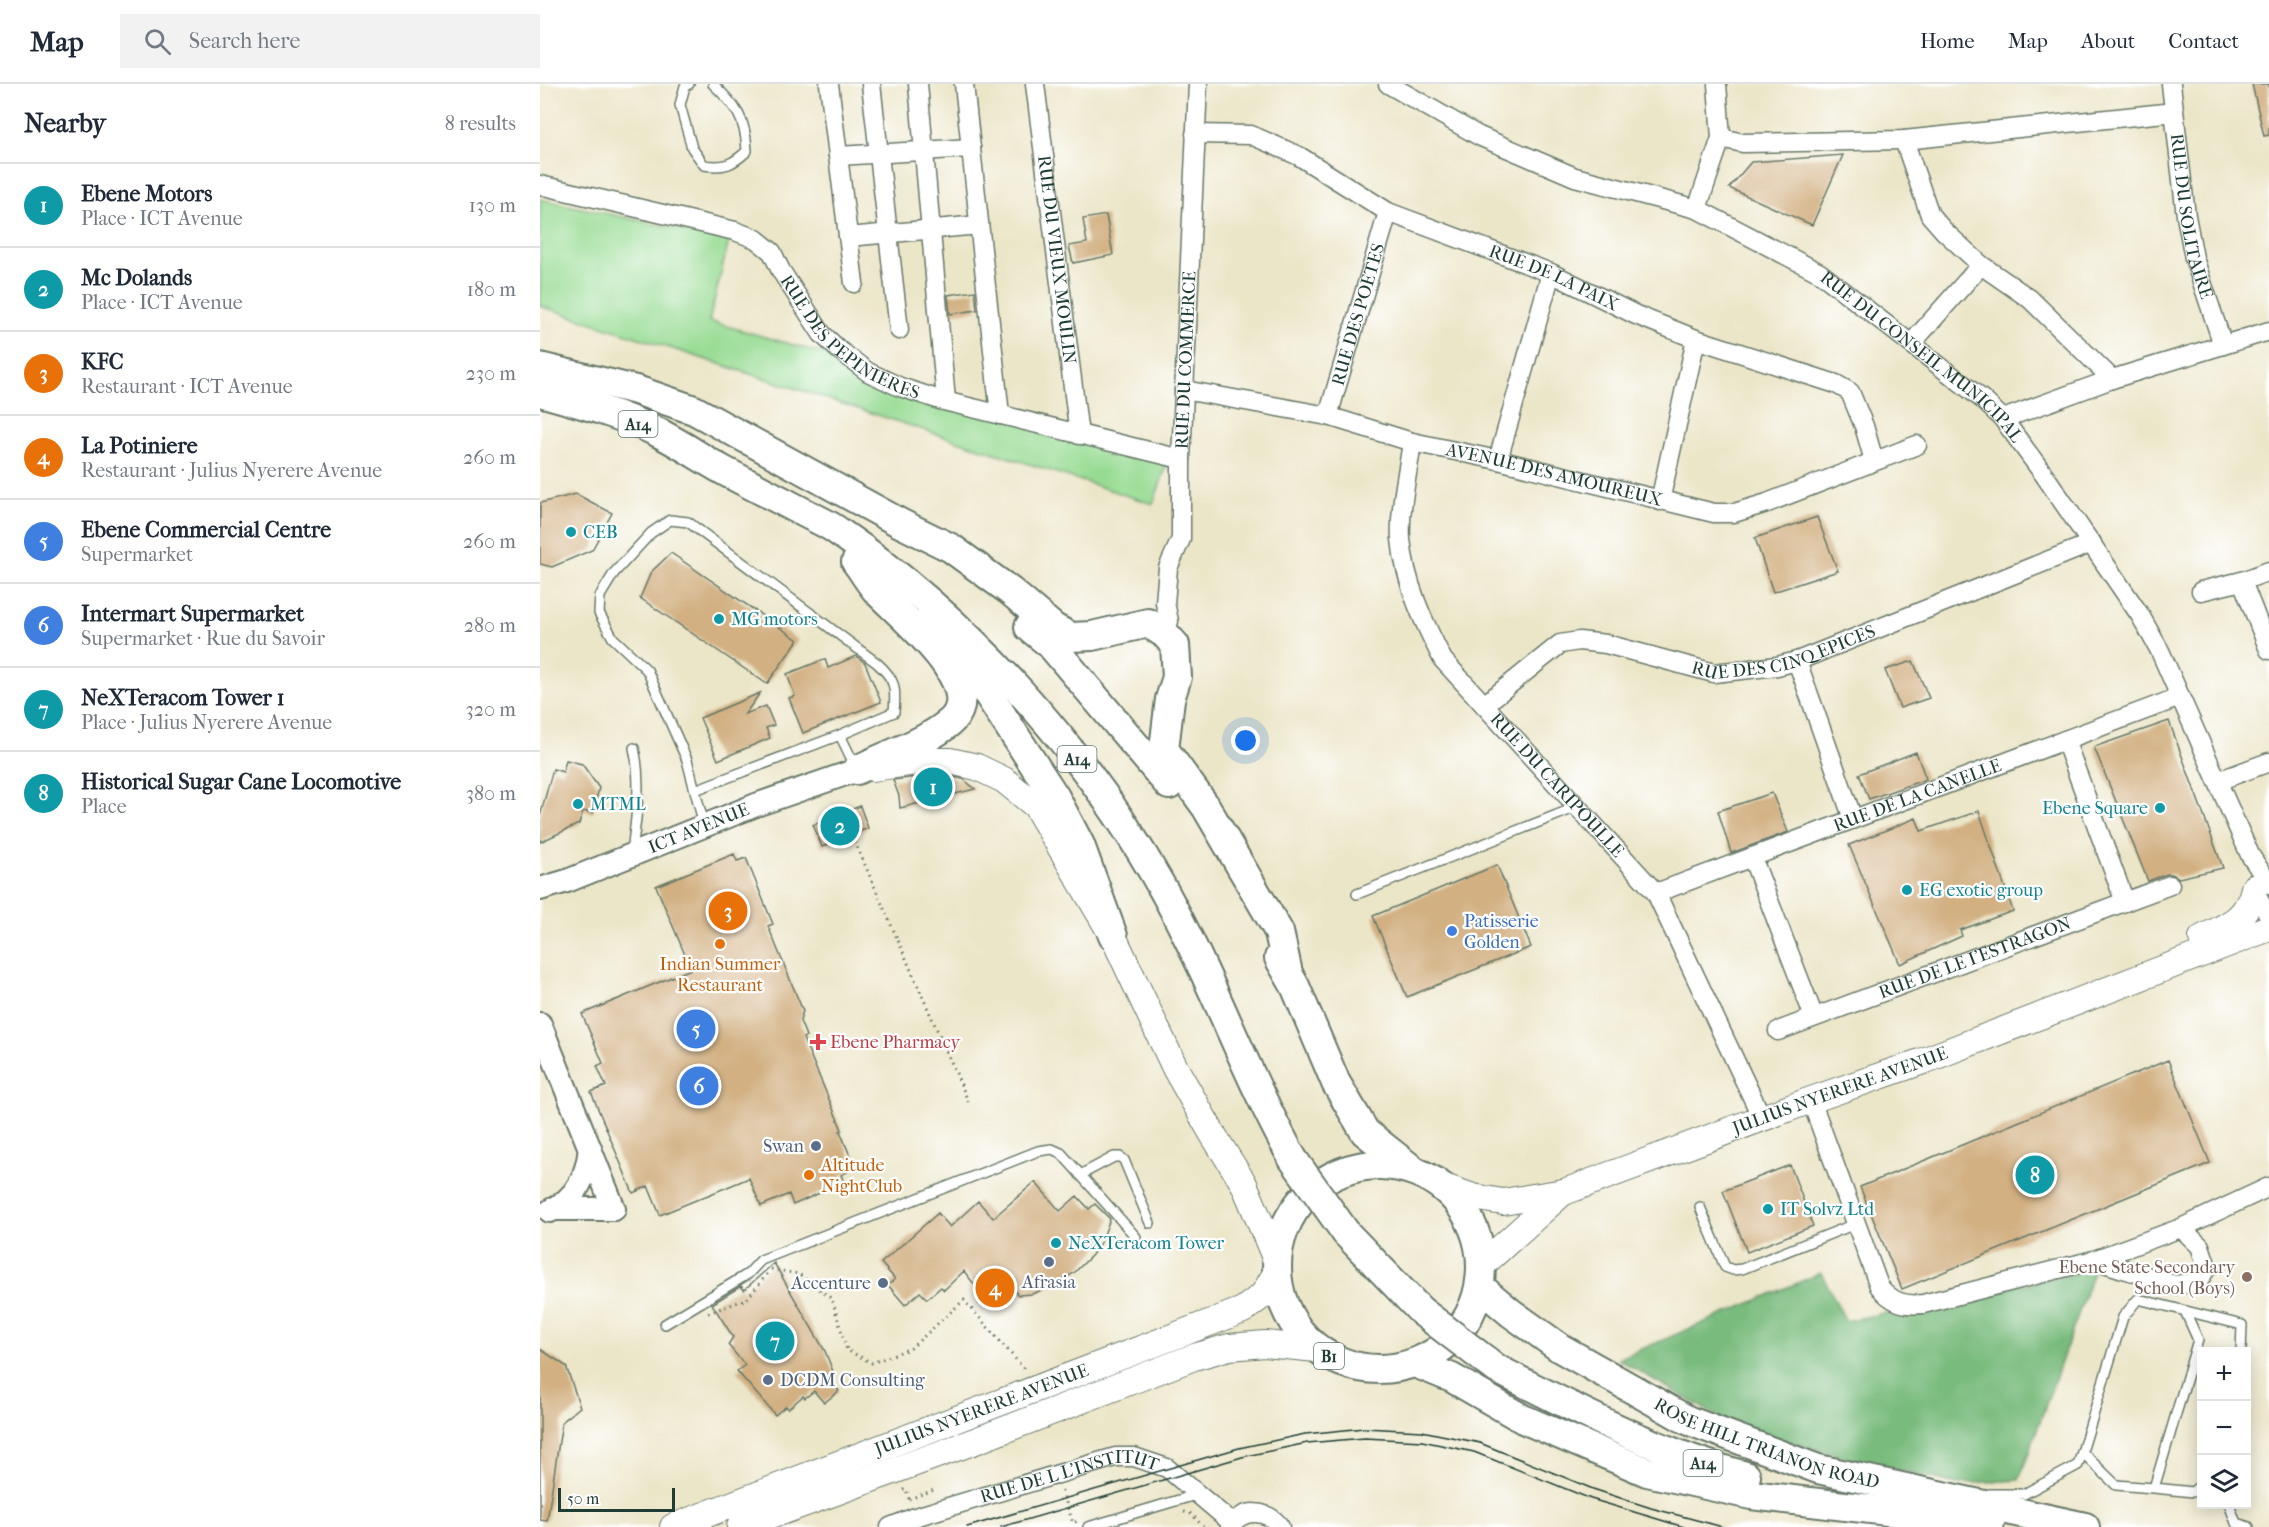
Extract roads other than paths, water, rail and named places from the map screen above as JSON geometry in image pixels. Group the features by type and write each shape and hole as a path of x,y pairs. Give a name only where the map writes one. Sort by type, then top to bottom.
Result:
{"main road":[{"name":"A14","path":"547,365 636,390 694,410 900,523 1050,644 1200,822 1288,973 1336,1083 1365,1132 1413,1170"},
{"name":"A14","path":"540,392 609,412 657,432 728,473 837,530 914,588 968,638 1048,723 1085,769 1114,812 1164,891 1270,1118 1293,1159 1346,1233 1421,1311 1497,1369 1617,1430 1672,1453 1760,1480 1928,1506"},
{"path":"728,473 757,496 856,561 910,608 950,648 988,693 1054,796 1080,845 1113,936 1175,1068 1244,1184 1276,1266"},
{"path":"900,523 951,548 1010,591 1054,628 1071,637 1092,636 1148,623 1165,634 1175,645 1177,677 1170,699 1164,749 1206,807 1279,932 1288,973"},
{"path":"856,561 877,591 932,645 945,663 961,696 957,714 933,734 857,770"},
{"path":"857,770 924,761 950,761 977,767 1004,780 1036,806 1113,936"},
{"path":"2121,986 2179,949 2235,922 2261,886"},
{"name":"JULIUS NYERERE AVENUE","path":"673,1527 1243,1310 1263,1295 1276,1266 1283,1229 1299,1202 1323,1181 1351,1168 1382,1164 1413,1170 1444,1187 1473,1197 1503,1202 1564,1192 1923,1061 2269,928"},
{"name":"JULIUS NYERERE AVENUE","path":"2121,986 2153,982 2269,936"},
{"name":"JULIUS NYERERE AVENUE","path":"1276,1266 1282,1302 1296,1328 1317,1349 1335,1360 1355,1367 1376,1370 1415,1363 1445,1346 1467,1319 1481,1276 1477,1236 1464,1209 1444,1187"},
{"name":"JULIUS NYERERE AVENUE","path":"1481,1276 1564,1192"},
{"name":"ROSE HILL TRIANON ROAD","path":"1481,1276 1511,1313 1560,1348 1687,1420 1818,1469 1928,1506 2024,1527"},
{"name":"JULIUS NYERERE AVENUE","path":"740,1527 975,1441 1194,1357 1229,1347 1265,1344 1317,1349"},
{"path":"1415,1363 1452,1378 1523,1419 1647,1472 1751,1495 1928,1506"},
{"name":"ROSE HILL TRIANON ROAD","path":"1928,1506 2085,1527"}],"street":[{"path":"830,84 854,283"},
{"path":"871,84 899,330"},
{"path":"918,84 946,401"},
{"path":"964,84 1000,415"},
{"name":"RUE DU VIEUX MOULIN","path":"1035,84 1079,435"},
{"name":"RUE DU COMMERCE","path":"1165,634 1169,621 1165,603 1168,568 1181,539 1181,459 1198,84"},
{"name":"RUE DU CONSEIL MUNICIPAL","path":"1388,84 1479,136 1575,177 1697,209 1820,273 1982,399 2003,419 2092,543 2140,615 2160,651 2250,855 2261,886"},
{"path":"1697,209 1721,138 1717,84"},
{"name":"RUE DU SOLITAIRE","path":"2171,84 2186,216 2194,258 2223,345"},
{"path":"1721,138 1743,143 1904,140 2174,112"},
{"name":"RUE DE LA PAIX","path":"1195,134 1251,135 1299,156 1388,212 1551,273 1636,315 1696,339 1784,365 1836,384 1850,392 1864,426 1874,461"},
{"path":"1904,140 1930,215 1981,265 2030,299 2112,379"},
{"path":"838,156 970,148"},
{"name":"RUE DES PEPINIERES","path":"540,185 735,231 756,239 772,252 781,271 822,334 868,372 900,387 1000,415 1181,459"},
{"name":"RUE DES POETES","path":"1328,416 1388,212"},
{"path":"848,237 979,225"},
{"path":"1911,344 1981,265"},
{"path":"1498,460 1551,273"},
{"path":"2003,419 2112,379 2269,331"},
{"path":"1660,501 1696,339"},
{"name":"AVENUE DES AMOUREUX","path":"1184,390 1328,416 1412,442 1498,460 1714,513 1734,513 1767,503 1917,445"},
{"name":"RUE DU CARIPOULLE","path":"1412,442 1401,537 1408,579 1425,624 1443,660 1656,893 1762,1118"},
{"name":"RUE DES CINQ EPICES","path":"1484,705 1560,644 1579,641 1606,644 1714,673 1777,666 1797,661 2092,543"},
{"path":"2201,591 2242,581 2269,571"},
{"path":"2242,581 2269,650"},
{"path":"1797,661 1853,819"},
{"name":"RUE DE LA CANELLE","path":"1656,893 2180,697"},
{"path":"2065,740 2125,902"},
{"path":"2218,781 2269,762"},
{"name":"ICT AVENUE","path":"540,889 756,805 857,770"},
{"path":"1752,857 1814,1017"},
{"name":"RUE DE LE I'ESTRAGON","path":"1778,1031 2170,885"},
{"path":"2261,886 2261,904 2269,915"},
{"path":"540,1023 614,1209 547,1212"},
{"path":"1811,1100 1879,1286 1885,1295 1899,1304 1908,1306 2094,1260 2181,1228 2269,1187"},
{"path":"547,1212 569,1198 581,1184 588,1167 590,1148"},
{"path":"2094,1260 2175,1285 2198,1282 2207,1267 2200,1246 2181,1228"},
{"name":"RUE DE L L'INSTITUT","path":"890,1527 915,1516 1115,1457 1134,1457 1167,1468 1199,1494 1231,1525"},
{"path":"1231,1525 1247,1514 1256,1513 1273,1518 1280,1527"}],"lane":[{"path":"689,84 685,86 680,105 692,148 704,165 719,167 736,161 747,152 747,132 740,114 713,84"},
{"path":"695,790 894,712 896,693 891,676 694,526 688,522 670,520 651,532 614,573 600,596 599,613 613,638 647,670 687,759 704,827"},
{"path":"840,735 857,770"},
{"path":"632,855 638,795 638,762 634,748"},
{"path":"1358,894 1577,807"},
{"path":"665,1324 748,1274 761,1260 1038,1152 1052,1149 1061,1153 1136,1237"},
{"path":"1080,1175 1114,1157 1120,1157 1124,1160 1150,1223"},
{"path":"1700,1207 1725,1267 1732,1270 1751,1266 1855,1224"},
{"path":"1928,1506 2024,1494 2078,1465 2123,1317 2138,1299 2242,1325 2241,1347"},
{"path":"2154,1488 2198,1340 2185,1311"},
{"path":"2082,1452 2116,1485 2193,1492 2197,1488"},
{"path":"1086,1523 1199,1494"},
{"path":"2231,1509 2236,1523 2249,1527"}],"tram line":[{"path":"967,1527 1239,1448 1305,1434 1364,1428 1422,1431 1480,1443 1593,1489 1651,1508 1723,1527"},
{"path":"1001,1527 1242,1457 1307,1443 1365,1438 1422,1441 1474,1452 1591,1499 1684,1527"}],"place":[{"name":"CEB","path":"571,532"},
{"name":"MG motors","path":"719,619"},
{"name":"Ebene Motors","path":"933,787"},
{"name":"MTML","path":"578,804"},
{"name":"Ebene Square","path":"2160,808"},
{"name":"Mc Dolands","path":"840,826"},
{"name":"EG exotic group","path":"1907,890"},
{"name":"KFC","path":"728,911"},
{"name":"Patisserie Golden","path":"1452,931"},
{"name":"Indian Summer Restaurant","path":"720,944"},
{"name":"Ebene Commercial Centre","path":"696,1029"},
{"name":"Ebene Pharmacy","path":"818,1042"},
{"name":"Intermart Supermarket","path":"699,1086"},
{"name":"Swan","path":"816,1146"},
{"name":"Altitude NightClub","path":"809,1175"},
{"name":"Historical Sugar Cane Locomotive","path":"2035,1175"},
{"name":"IT Solvz Ltd","path":"1768,1209"},
{"name":"NeXTeracom Tower","path":"1056,1243"},
{"name":"Afrasia","path":"1049,1262"},
{"name":"Ebene State Secondary School (Boys)","path":"2247,1277"},
{"name":"Accenture","path":"883,1283"},
{"name":"La Potiniere","path":"995,1288"},
{"name":"NeXTeracom Tower 1","path":"775,1341"},
{"name":"DCDM Consulting","path":"768,1380"}]}
